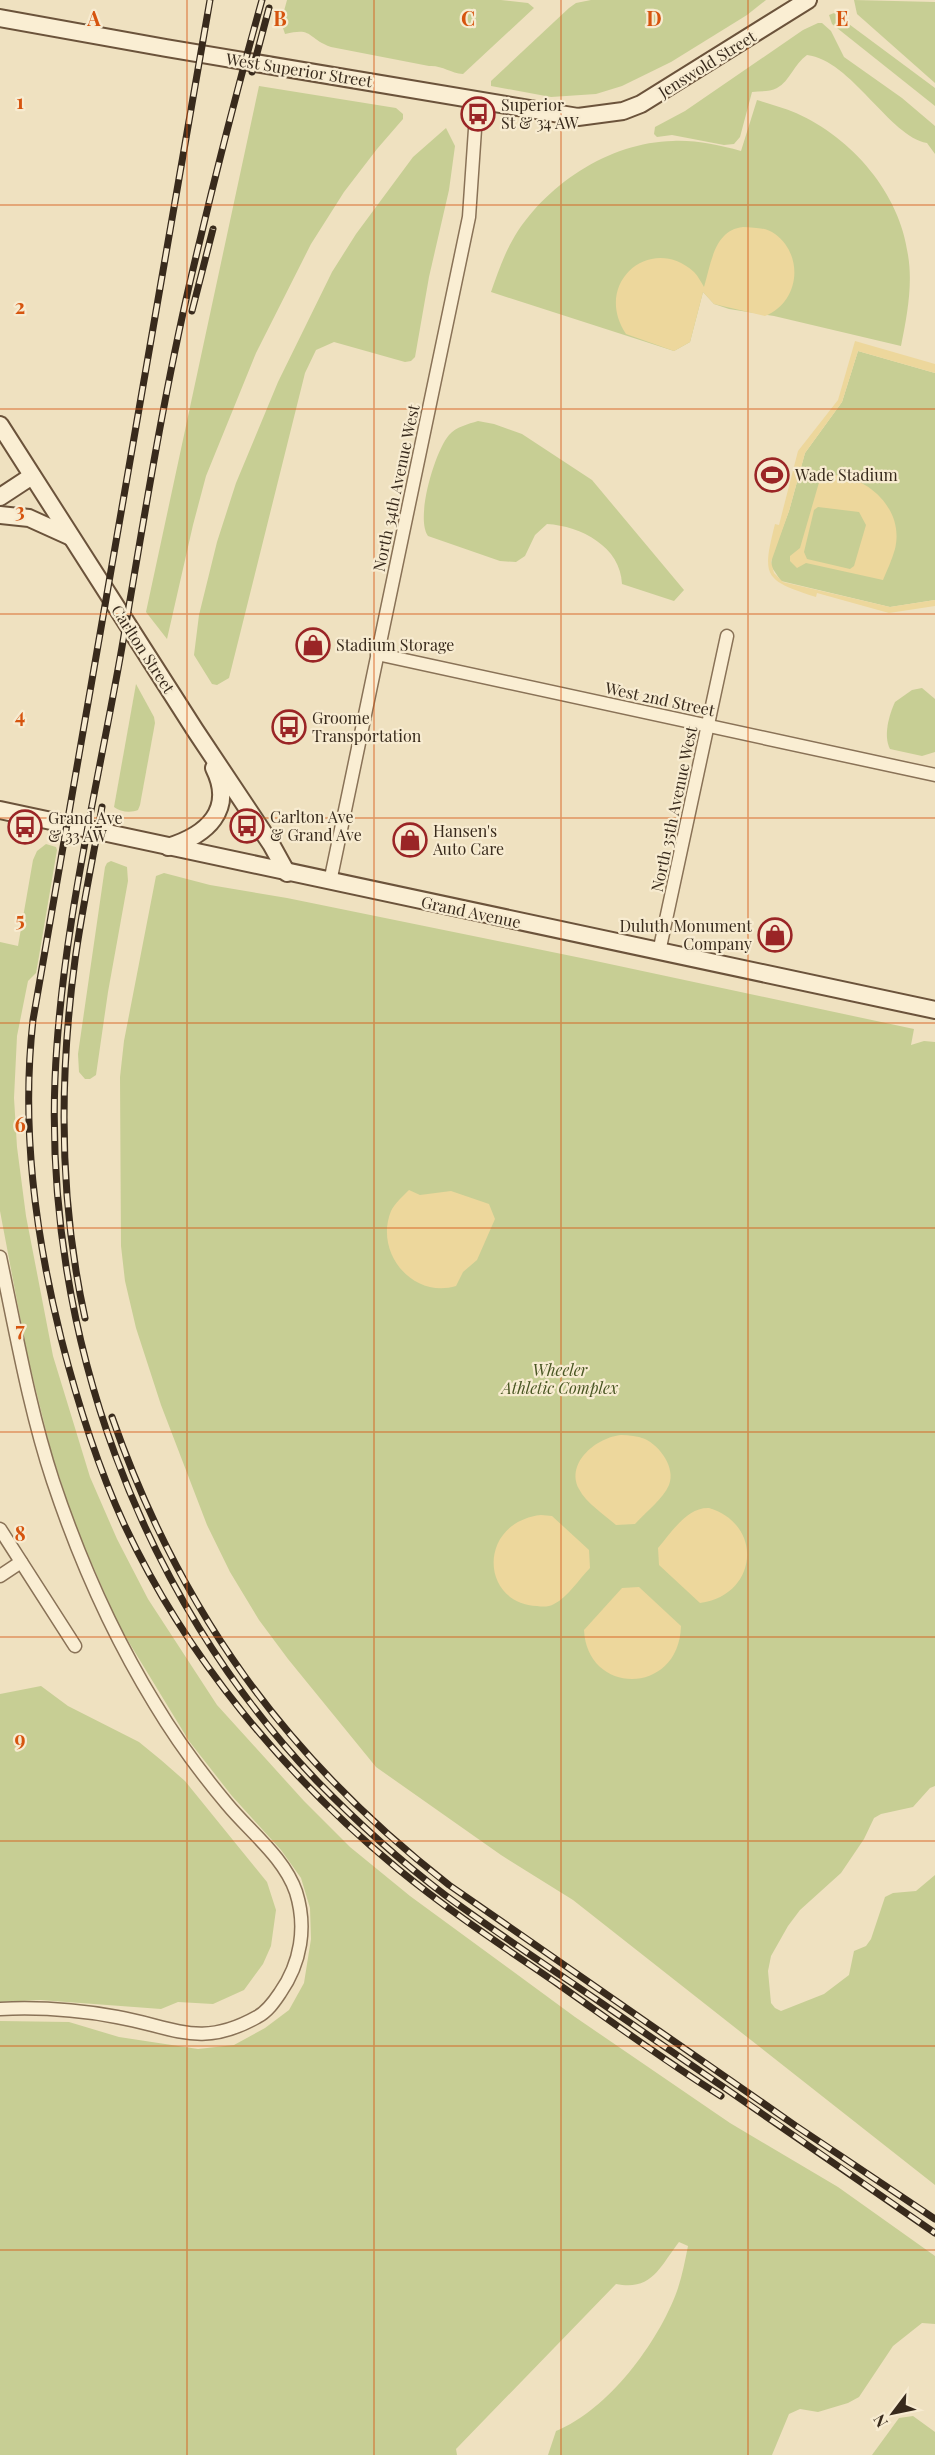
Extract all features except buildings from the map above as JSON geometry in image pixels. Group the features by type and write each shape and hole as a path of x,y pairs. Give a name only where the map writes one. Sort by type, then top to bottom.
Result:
{"street":[{"name":"Jenswold Street","path":"600,116 641,104 808,0"},
{"name":"West Superior Street","path":"0,18 578,117 600,116"},
{"name":"North 34th Avenue West","path":"330,882 470,217 477,100"},
{"name":"Carlton Street","path":"0,424 195,730 271,844 287,873"},
{"path":"0,497 32,476"},
{"path":"0,515 29,518 71,537"},
{"name":"North 35th Avenue West","path":"659,952 727,636"},
{"name":"West 2nd Street","path":"377,654 935,775"},
{"path":"168,847 188,841 202,832 213,822 218,810 221,795 219,779 195,730"},
{"name":"Grand Avenue","path":"4,811 935,1010"},
{"path":"0,1257 31,1402 52,1480 82,1560 109,1621 128,1660 197,1765 226,1803 282,1865 296,1892 301,1923 298,1955 283,1988 261,2015 227,2030 189,2035 138,2021 92,2013 43,2009 0,2009"},
{"path":"0,1529 75,1646"},
{"path":"0,1576 21,1562"}],"green space":[{"path":"287,0 501,0 528,3 534,8 463,74 438,67 331,47 306,33 285,34 281,22"},
{"path":"591,0 766,0 747,15 671,62 622,86 596,94 551,97 491,86 491,81 569,8 576,3"},
{"path":"854,0 935,2 935,83 857,14"},
{"path":"834,13 935,88 935,106 832,24 829,15"},
{"path":"822,23 831,31 844,57 902,98 935,126 935,154 927,143 913,138 884,114 855,83 839,70 823,60 807,55 777,88 752,92 740,137 734,144 724,145 672,135 657,137 654,134 655,127 685,111 803,30"},
{"path":"259,86 396,108 403,114 403,119 344,192 311,244 256,353 206,476 167,639 146,612"},
{"path":"757,100 796,113 836,137 870,170 884,189 903,232 908,255 909,300 901,346 774,316 729,309 714,304 703,292 690,342 674,351 491,292 512,241 541,202 560,185 602,159 625,149 649,143 690,141 741,151"},
{"path":"446,128 455,146 449,190 429,277 415,357 405,362 334,342 316,350 305,373 229,678 217,685 212,684 194,655 199,615 217,542 236,483 278,382 332,272 356,234 413,157"},
{"path":"858,351 935,373 935,600 890,607 781,581 771,566 772,556 789,511 805,453 842,402"},
{"path":"478,421 522,434 592,480 684,590 674,601 622,584 615,559 607,549 585,534 560,526 547,524 535,535 525,556 516,562 500,561 428,536 424,515 425,500 438,455 452,432"},
{"path":"136,684 155,723 140,805 138,810 126,812 114,807"},
{"path":"922,688 935,699 935,752 922,756 890,749 887,732 895,702 912,690"},
{"path":"46,844 56,847 57,850 36,973 28,981 17,1036 14,1098 17,1147 26,1216 53,1356 90,1477 117,1539 148,1599 217,1705 304,1801 350,1847 410,1896 575,2017 730,2123 838,2187 935,2256 935,2324 922,2323 893,2346 859,2397 848,2403 818,2412 800,2409 789,2414 772,2455 548,2455 556,2431 594,2408 612,2391 629,2373 657,2332 677,2291 682,2275 688,2246 679,2242 660,2269 646,2281 628,2285 616,2284 456,2449 457,2455 0,2455 0,2021 69,2022 119,2037 198,2049 234,2045 265,2028 289,2010 304,1983 311,1939 310,1908 301,1878 281,1850 232,1796 189,1741 119,1626 75,1525 51,1451 27,1354 0,1211 0,942 18,946 33,860 37,851"},
{"path":"111,861 127,867 128,881 96,1075 85,1079 79,1072 78,1054 105,867"},
{"name":"Wheeler Athletic Complex","path":"164,873 210,885 287,898 591,960 914,1029 911,1045 924,1041 935,1042 935,1786 930,1788 913,1807 881,1814 874,1818 864,1839 841,1873 800,1910 788,1926 771,1956 768,1971 771,2003 781,2011 824,1994 849,1975 854,1951 866,1946 871,1939 885,1897 893,1893 916,1891 935,1875 935,2185 573,1900 501,1855 376,1767 288,1659 259,1620 230,1572 207,1525 161,1405 136,1328 125,1281 121,1246 120,1077 124,1041 156,876"},
{"path":"41,1686 68,1706 139,1742 161,1760 185,1781 267,1882 276,1910 271,1946 263,1964 244,1990 213,2004 178,2002 161,2009 40,2000 0,2002 0,1694"},
{"path":"913,2416 935,2432 935,2455 872,2455 899,2418"}],"sand":[{"path":"743,227 768,230 785,243 791,254 794,278 791,290 776,310 765,316 714,304 703,292 690,342 674,351 626,334 617,315 616,297 621,282 631,269 645,261 660,258 677,261 694,272 704,287 720,241 733,229"},
{"path":"855,341 935,364 935,373 858,351 842,402 805,453 789,511 771,562 774,573 783,582 890,607 935,600 935,606 889,613 817,593 816,597 785,586 776,580 768,565 775,524 779,525 798,451 838,400"},
{"path":"839,475 863,484 883,500 890,511 897,535 894,553 883,580 806,563 797,568 790,561 790,556 800,548 820,479","holes":["818,507 859,512 866,525 854,566 850,569 807,559 804,552 814,510"]},
{"path":"409,1190 420,1195 451,1191 489,1204 495,1219 477,1260 463,1272 456,1286 440,1288 425,1286 412,1279 393,1257 388,1242 387,1227 391,1211"},
{"path":"621,1435 642,1438 651,1442 665,1458 671,1478 663,1495 635,1524 616,1525 586,1499 579,1489 576,1469 586,1453 594,1446 603,1440"},
{"path":"709,1508 727,1517 739,1529 746,1544 747,1559 743,1574 733,1588 719,1598 700,1603 659,1565 658,1548 687,1516"},
{"path":"541,1515 552,1516 589,1550 590,1568 564,1597 544,1607 518,1602 504,1592 496,1578 494,1562 497,1546 506,1532 520,1521"},
{"path":"639,1587 681,1626 676,1649 665,1665 650,1675 633,1679 615,1676 600,1667 589,1652 584,1630 622,1588"}],"railway":[{"path":"210,0 33,1020 29,1100 33,1180 44,1259 61,1338 96,1456 124,1524 149,1573 177,1621 208,1667 278,1754 356,1833 417,1884 721,2096"},
{"path":"262,0 207,211 171,373 81,862 64,970 55,1079 56,1174 67,1270 87,1364 115,1455 153,1544 199,1628 254,1707 316,1780 378,1840 445,1895 935,2233"},
{"path":"252,72 269,8"},
{"path":"192,311 213,229"},
{"path":"85,1318 70,1229 66,1184 64,1094 75,960 102,807"},
{"path":"112,1417 139,1488 170,1555 206,1617 245,1676 289,1733 337,1786 449,1885 796,2126 935,2219"}],"place":[{"name":"Superior St & 34 AW","path":"478,114"},
{"name":"Wade Stadium","path":"772,475"},
{"name":"Stadium Storage","path":"313,645"},
{"name":"Groome Transportation","path":"289,727"},
{"name":"Carlton Ave & Grand Ave","path":"247,826"},
{"name":"Grand Ave & 33 AW","path":"25,827"},
{"name":"Hansen's Auto Care","path":"410,840"},
{"name":"Duluth Monument Company","path":"775,935"}]}
